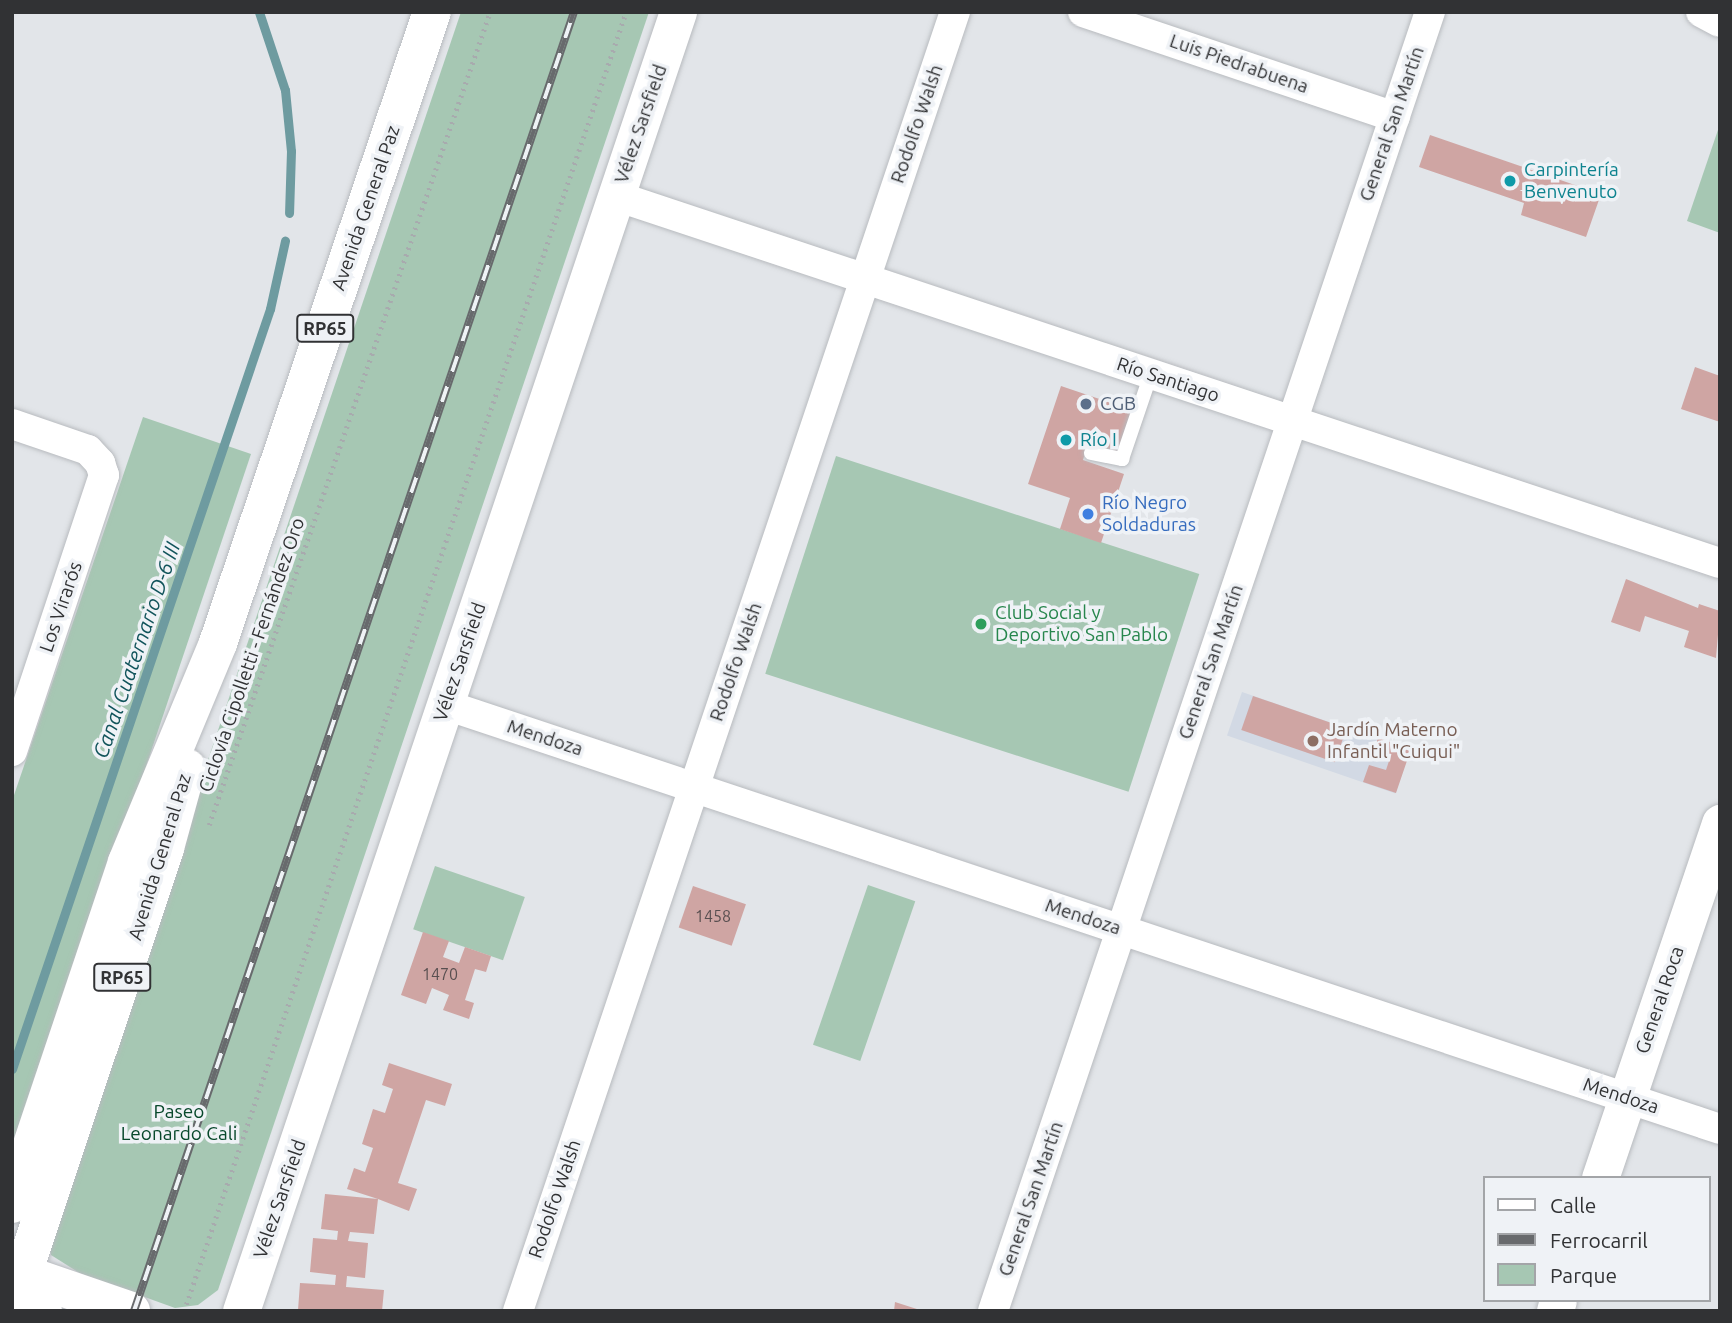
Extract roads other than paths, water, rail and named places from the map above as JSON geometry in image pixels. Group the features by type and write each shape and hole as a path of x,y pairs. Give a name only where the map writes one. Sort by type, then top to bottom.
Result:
{"main road":[{"name":"Avenida General Paz","path":"12,1204 127,862 218,643 432,12"},
{"name":"Avenida General Paz","path":"19,1294 171,830 218,643"},
{"path":"19,1294 131,1311"}],"street":[{"name":"Vélez Sarsfield","path":"242,1311 678,12"},
{"name":"Rodolfo Walsh","path":"518,1311 955,12"},
{"name":"Luis Piedrabuena","path":"1083,12 1395,117"},
{"name":"General San Martín","path":"993,1311 1430,12"},
{"path":"1701,12 1720,22"},
{"name":"Río Santiago","path":"617,196 1720,563"},
{"name":"Los Virarós","path":"12,424 88,450 100,463 101,488 12,751"},
{"name":"Mendoza","path":"446,705 1720,1129"},
{"name":"General Roca","path":"1601,1176 1720,823"}],"lane":[{"path":"1091,453 1122,459 1151,374"}],"waterway":[{"name":"Canal Cuaternario D-6 III","path":"259,12 285,90 291,151 289,213"},
{"name":"Canal Cuaternario D-6 III","path":"12,1069 270,309 285,241"}],"railway":[{"path":"134,1311 574,12"}],"place":[{"name":"Carpintería Benvenuto","path":"1510,181"},
{"name":"CGB","path":"1086,404"},
{"name":"Río I","path":"1066,440"},
{"name":"Río Negro Soldaduras","path":"1088,514"},
{"name":"Club Social y Deportivo San Pablo","path":"981,624"},
{"name":"Jardín Materno Infantil \"Cuiqui\"","path":"1313,741"}],"park label":[{"name":"Paseo Leonardo Cali","path":"179,1123"}]}
